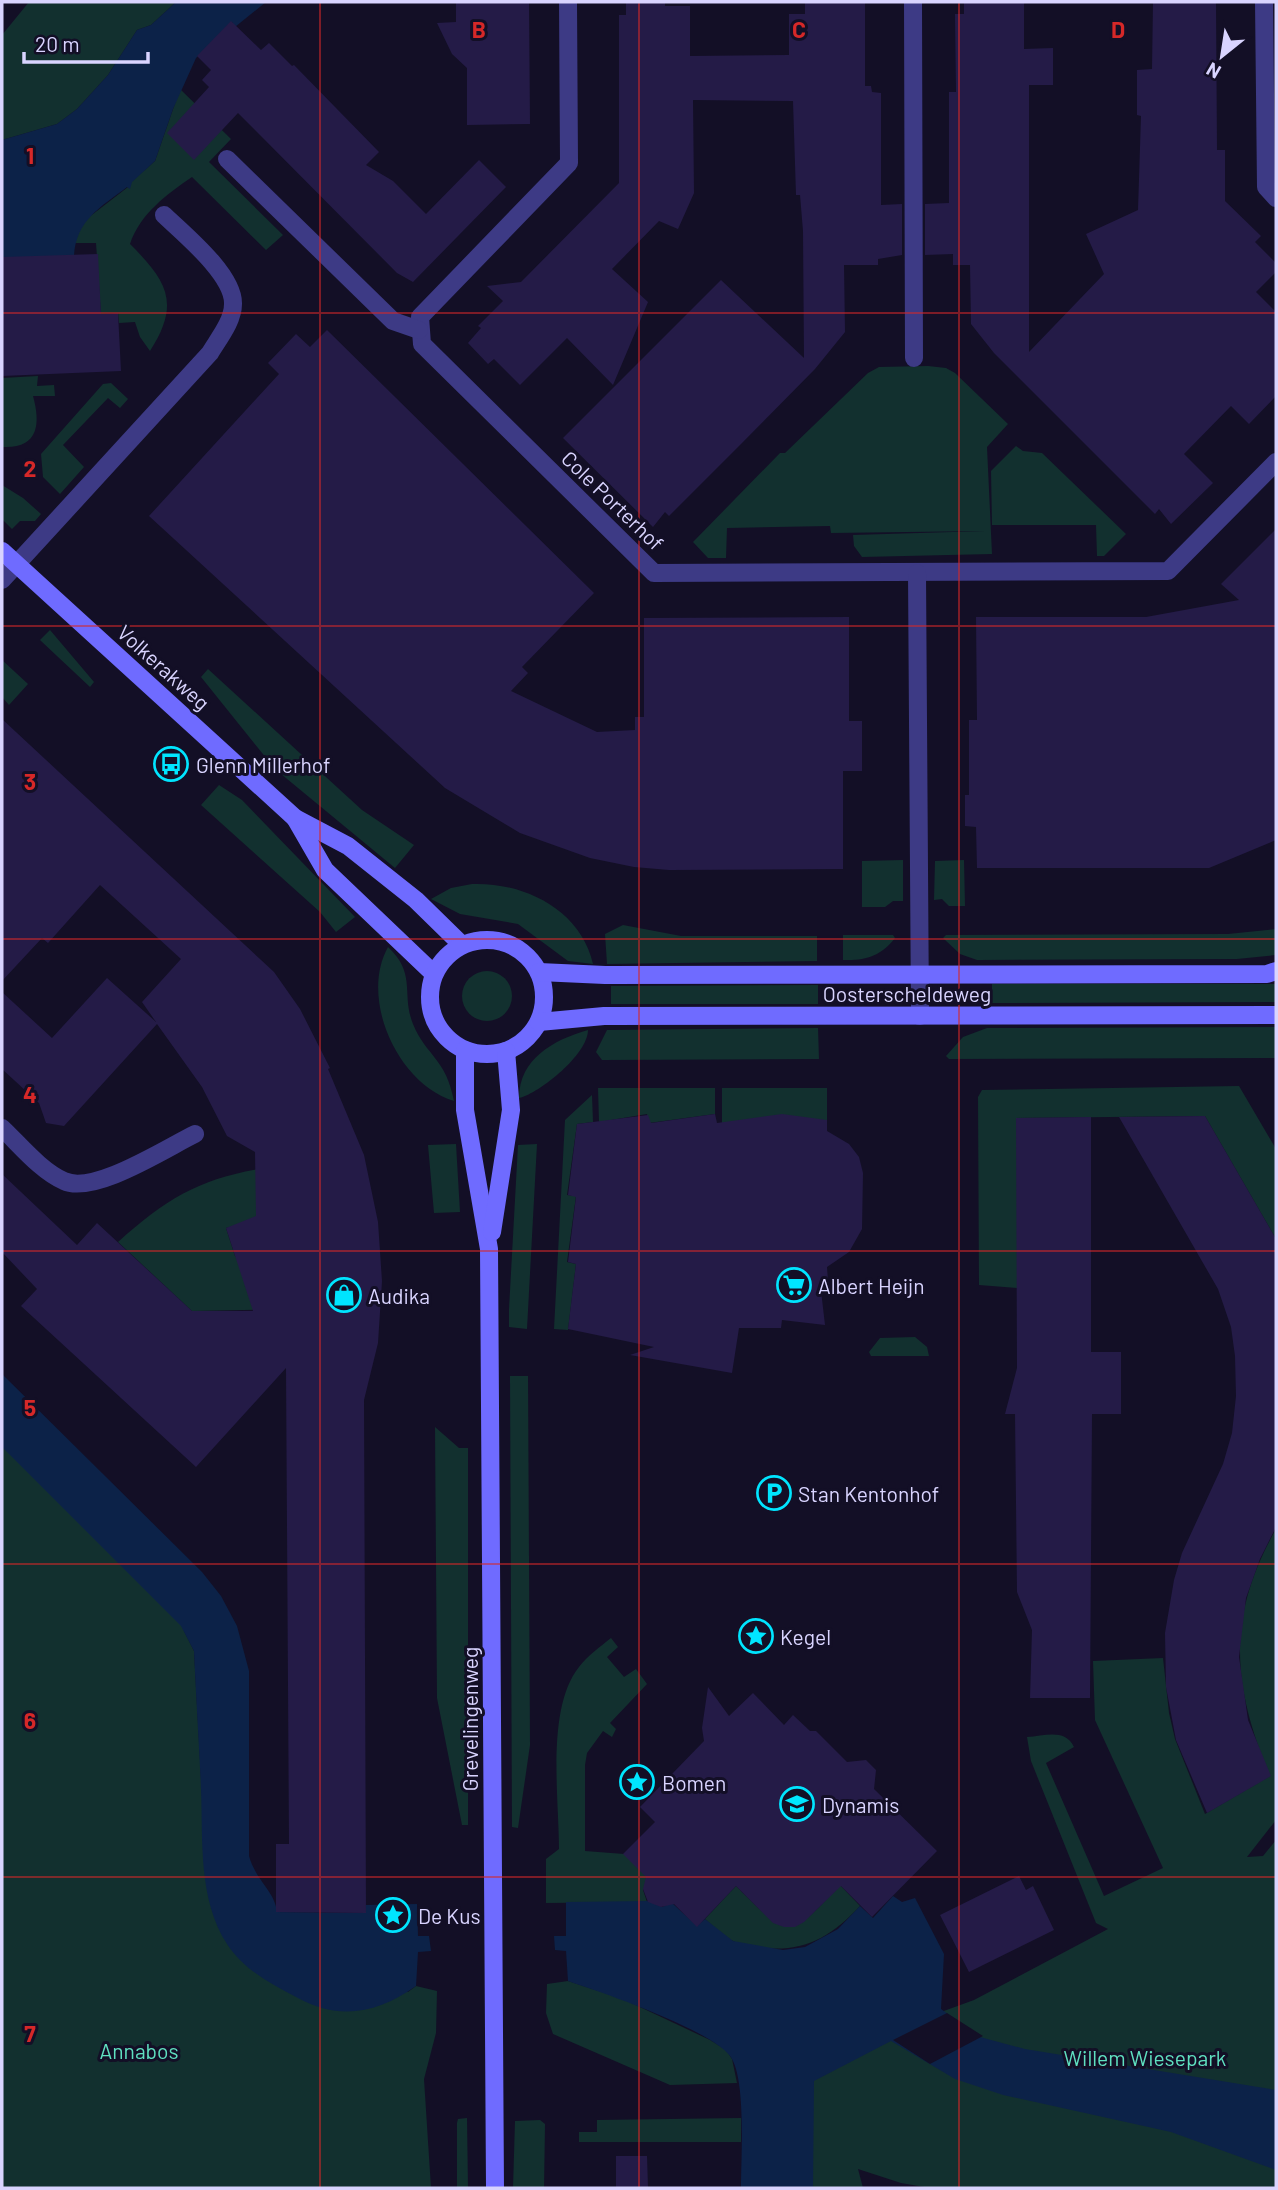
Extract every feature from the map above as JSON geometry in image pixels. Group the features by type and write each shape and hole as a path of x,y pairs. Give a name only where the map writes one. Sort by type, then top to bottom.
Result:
{"street":[{"path":"227,159 393,321 419,330 420,317 569,163 568,2"},
{"path":"913,2 915,358"},
{"path":"1264,2 1266,187 1276,198"},
{"path":"2,580 211,353 227,325 233,304 231,291 223,276 164,215"},
{"name":"Cole Porterhof","path":"419,330 422,344 654,573 1168,571 1276,462"},
{"name":"Volkerakweg","path":"2,551 295,818 348,846 416,901 462,945"},
{"path":"917,573 920,1016"},
{"name":"Volkerakweg","path":"295,818 325,870 434,974"},
{"path":"491,939 520,949 539,972 545,997 539,1022 525,1040 506,1051 485,1054 465,1050 446,1037 434,1018 429,997 434,974 445,957 462,945 491,939"},
{"name":"Oosterscheldeweg","path":"539,972 605,975 1276,971"},
{"name":"Oosterscheldeweg","path":"539,1022 604,1016 1276,1016"},
{"name":"Grevelingenweg","path":"465,1050 465,1110 489,1249"},
{"name":"Grevelingenweg","path":"495,2188 489,1249 511,1110 506,1051"},
{"path":"2,1128 49,1171 75,1185 104,1179 195,1134"}],"green space":[{"path":"29,2 176,2 151,25 137,30 108,75 77,109 57,124 2,140 2,35"},
{"path":"180,89 231,139 209,162 283,235 266,250 192,177 164,198 140,223 130,244 153,270 166,293 165,319 150,351 140,337 135,322 119,323 118,313 101,314 96,243 74,243 84,221 129,188 131,182 155,161"},
{"path":"879,367 946,368 955,373 1008,424 987,447 992,554 862,557 854,546 853,535 985,531 831,533 830,526 727,528 726,558 708,558 693,542 780,453 785,453 868,373"},
{"path":"38,376 37,386 54,385 55,396 33,396 37,416 34,433 23,444 2,447 2,378"},
{"path":"111,383 128,399 120,408 108,398 63,445 84,467 60,494 43,477 41,454 103,384"},
{"path":"1016,446 1023,451 1042,453 1126,534 1104,556 1097,556 1096,525 992,525 991,471"},
{"path":"2,485 41,514 35,521 20,521 12,529 2,519"},
{"path":"50,630 94,682 90,687 40,640"},
{"path":"2,660 28,684 9,705 2,697"},
{"path":"208,669 362,810 414,845 395,868 275,769 201,677"},
{"path":"219,785 242,800 355,917 336,932 320,912 201,805"},
{"path":"903,860 903,901 893,901 885,907 862,907 862,861"},
{"path":"964,860 965,906 949,906 942,899 934,900 935,861"},
{"path":"472,884 511,888 548,903 576,928 593,964 568,961 518,924 460,914 431,899 451,888"},
{"path":"623,925 681,936 817,936 817,961 607,964 605,934"},
{"path":"1276,929 1276,955 1237,959 977,960 960,954 943,938 946,935 1228,934"},
{"path":"843,935 893,935 895,938 872,956 843,960"},
{"path":"388,947 397,957 405,975 413,1024 446,1075 454,1101 434,1092 416,1077 401,1059 389,1037 381,1014 378,991 380,968"},
{"path":"487,971 504,979 512,996 504,1013 487,1021 470,1013 462,996 470,979"},
{"path":"992,984 1276,984 1276,1002 992,1003"},
{"path":"818,985 818,1004 611,1004 611,986"},
{"path":"1276,1027 1276,1058 949,1059 946,1056 963,1037 987,1028"},
{"path":"818,1028 819,1059 602,1060 596,1052 607,1030"},
{"path":"588,1030 586,1040 572,1061 539,1089 519,1098 525,1072 540,1053 562,1039"},
{"path":"1239,1086 1276,1149 1276,1239 1205,1116 1017,1118 1017,1288 979,1285 978,1097 982,1090"},
{"path":"598,1088 715,1088 715,1114 649,1123 647,1114 599,1122"},
{"path":"722,1088 827,1088 827,1120 722,1123"},
{"path":"592,1095 593,1122 577,1124 567,1195 576,1196 567,1262 576,1264 568,1330 554,1329 565,1120"},
{"path":"456,1144 460,1212 434,1213 428,1145"},
{"path":"537,1144 527,1329 509,1327 509,1309 518,1145"},
{"path":"271,1167 278,1215 226,1228 235,1256 286,1309 192,1311 118,1242 154,1212 188,1191 226,1176"},
{"path":"915,1337 927,1347 929,1356 871,1356 869,1352 880,1338"},
{"path":"510,1376 528,1376 530,1745 518,1828 512,1827"},
{"path":"435,1427 459,1448 468,1448 468,1825 462,1825 437,1698"},
{"name":"Annabos","path":"2,1433 182,1613 184,1631 194,1651 207,1887 408,1992 416,1986 437,1991 436,2033 424,2079 431,2188 2,2188"},
{"name":"Willem Wiesepark","path":"1276,1529 1276,1820 1247,1857 1263,1856 1276,1840 1276,2188 930,2188 901,2183 858,2169 863,2188 813,2188 813,2155 765,2076 974,2000 1108,1929 1096,1923 1031,1761 1027,1737 1060,1735 1074,1747 1046,1763 1104,1896 1163,1868 1095,1720 1093,1661 1163,1658 1169,1713 1175,1739 1205,1814 1270,1776 1248,1711 1240,1651 1242,1622 1249,1592 1260,1561"},
{"path":"611,1638 618,1647 607,1657 624,1677 636,1669 647,1684 610,1723 616,1729 612,1737 603,1731 587,1753 585,1851 624,1854 649,1878 643,1890 647,1902 546,1903 546,1859 559,1849 557,1754 562,1706 569,1684 579,1667"},
{"path":"840,1885 860,1906 828,1934 805,1944 778,1949 742,1944 731,1940 705,1919 736,1886 767,1916 789,1926 810,1916"},
{"path":"568,1981 623,1999 710,2040 726,2050 732,2059 737,2083 670,2085 553,2034 546,2013 547,1984"},
{"path":"467,2118 468,2188 457,2188 457,2123 458,2119"},
{"path":"741,2118 741,2142 579,2142 579,2132 597,2132 597,2120"},
{"path":"540,2120 545,2124 544,2188 513,2188 515,2121"}],"water":[{"path":"176,2 266,2 235,27 232,22 196,58 173,109 155,161 132,182 130,189 127,187 99,208 85,224 79,233 74,256 2,258 2,140 57,124 77,109 108,75 137,30 151,25"},
{"path":"2,1374 202,1572 221,1596 237,1626 249,1671 249,1856 273,1898 277,1912 366,1913 366,1905 417,1904 418,1936 429,1936 431,1951 418,1952 416,1986 373,2008 358,2011 329,2010 268,1982 241,1961 227,1944 211,1908 204,1869 194,1651 181,1626 2,1447"},
{"path":"893,1896 902,1902 915,1898 944,1954 941,2009 980,2037 1025,2049 1276,2090 1276,2170 1171,2132 1003,2095 955,2079 891,2041 814,2081 813,2188 741,2188 741,2103 732,2059 722,2048 683,2025 568,1981 566,1951 555,1950 554,1936 566,1936 566,1902 649,1901 662,1907 672,1903 697,1926 705,1919 733,1941 783,1950 805,1947 838,1929 860,1906 873,1918"}],"pier":[{"path":"947,2013 983,2036 930,2064 893,2040"}],"building":[{"path":"456,2 529,2 530,124 467,125 467,68 452,54 437,23 456,22"},
{"path":"626,2 665,2 665,6 690,6 690,56 789,55 789,14 805,14 805,2 865,2 865,86 871,86 872,92 881,93 881,205 902,204 902,255 878,259 878,265 844,265 845,332 815,369 669,516 665,512 653,527 563,438 721,280 804,358 803,231 800,195 796,195 793,101 693,100 694,193 678,229 659,221 612,269 648,302 613,385 567,338 520,385 494,359 488,364 468,343 481,328 478,326 503,301 487,286 521,282 619,183 619,15 626,15"},
{"path":"964,2 1024,2 1024,49 1053,48 1053,85 1029,85 1029,352 1104,274 1086,234 1138,210 1141,116 1137,115 1137,70 1152,69 1153,2 1216,2 1217,150 1225,150 1225,201 1261,236 1255,242 1276,263 1276,272 1256,292 1276,312 1276,396 1249,424 1231,406 1184,454 1213,483 1171,524 1159,509 1155,514 994,353 971,324 970,265 953,265 953,254 925,255 925,204 949,203 949,92 956,92 955,14 964,14"},
{"path":"231,21 261,50 269,43 294,65 379,152 366,165 393,181 426,214 479,160 506,187 413,282 397,273 238,113 194,160 167,133 209,87 202,80 211,70 197,56"},
{"path":"98,254 101,314 118,313 121,371 2,376 2,257"},
{"path":"327,330 594,593 522,667 528,673 511,691 597,732 635,730 635,717 644,717 644,618 849,617 849,721 862,721 862,771 843,771 843,869 669,870 634,867 590,858 520,833 445,788 149,516 279,374 268,363 296,334 310,347"},
{"path":"1276,529 1276,840 1209,868 977,868 976,827 965,826 965,795 969,795 969,720 977,720 976,617 1146,617 1239,600 1221,584"},
{"path":"2,719 274,972 300,1009 330,1068 328,1069 364,1155 378,1222 382,1281 378,1343 364,1400 366,1913 276,1912 276,1844 289,1844 286,1368 196,1467 21,1306 37,1289 2,1252 2,1174 77,1245 97,1223 192,1311 253,1311 226,1228 256,1216 255,1152 227,1136 202,1087 157,1024 64,1126 46,1123 39,1103 2,1069 2,992 52,1038 107,978 156,1022 142,1002 181,959 100,885 48,943 42,938 2,981"},
{"path":"715,1114 717,1123 782,1114 827,1120 827,1131 849,1144 859,1157 863,1173 862,1229 849,1252 827,1267 828,1281 820,1282 825,1325 782,1320 781,1328 739,1328 732,1373 630,1355 654,1347 568,1329 576,1264 568,1262 576,1197 568,1195 577,1124 648,1115 651,1123"},
{"path":"1205,1116 1276,1239 1276,1527 1260,1559 1246,1598 1239,1657 1248,1720 1271,1776 1207,1813 1176,1740 1166,1687 1165,1633 1174,1580 1182,1553 1223,1464 1232,1433 1236,1396 1235,1356 1231,1327 1218,1289 1119,1117"},
{"path":"1091,1117 1091,1352 1121,1352 1121,1414 1092,1414 1090,1698 1030,1698 1032,1630 1017,1592 1015,1414 1005,1414 1017,1368 1016,1118"},
{"path":"708,1687 729,1716 753,1693 784,1725 793,1715 810,1731 816,1731 847,1762 866,1760 876,1770 874,1789 937,1851 872,1917 841,1886 804,1922 795,1927 773,1923 736,1886 697,1927 674,1904 661,1907 648,1902 643,1889 646,1877 623,1854 655,1822 640,1807 704,1741 702,1728"},
{"path":"1019,1876 1026,1890 1033,1886 1054,1930 969,1972 940,1915"},
{"path":"616,2156 647,2156 648,2188 616,2188"}],"place":[{"name":"Glenn Millerhof","path":"171,764"},
{"name":"Albert Heijn","path":"794,1285"},
{"name":"Audika","path":"344,1295"},
{"name":"Stan Kentonhof","path":"774,1493"},
{"name":"Kegel","path":"756,1636"},
{"name":"Bomen","path":"637,1782"},
{"name":"Dynamis","path":"797,1804"},
{"name":"De Kus","path":"393,1915"}]}
